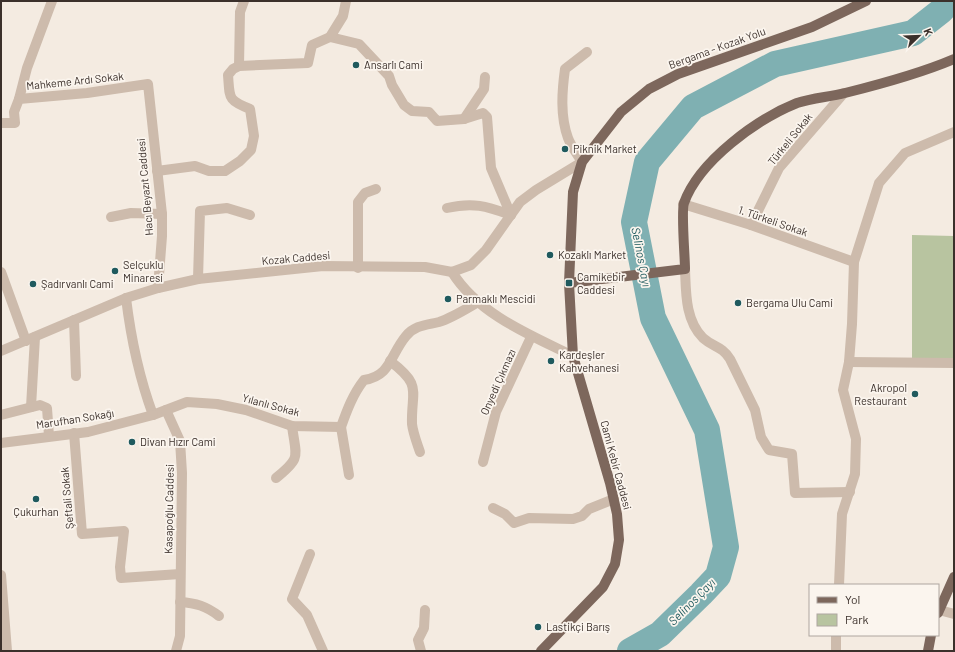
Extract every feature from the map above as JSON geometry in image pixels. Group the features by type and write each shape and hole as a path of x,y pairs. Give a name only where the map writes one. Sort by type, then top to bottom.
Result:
{"main road":[{"name":"Bergama - Kozak Yolu","path":"569,283 573,192 582,162 621,112 649,89 678,74 812,27 866,1"},
{"path":"569,283 685,269 683,204 699,177 713,160 737,138 761,122 798,103 844,93 933,68 954,59"},
{"name":"Cami Kebir Caddesi","path":"541,651 603,587 615,564 619,540 614,499 573,356 569,283"},
{"path":"939,611 954,577"},
{"path":"928,651 931,636"}],"street":[{"path":"19,99 27,68 52,1"},
{"path":"239,66 240,12 244,1"},
{"path":"157,171 195,166 209,170 225,171 240,161 251,150 254,136 250,109 234,103 230,96 228,75 233,69 239,66 308,63 312,45 330,37 343,16 346,1"},
{"path":"330,37 359,44 389,76 397,95 404,105 412,111 429,112 437,121 464,119 483,113 486,117 491,168 511,216"},
{"path":"573,356 531,337 478,302 452,272 471,265 486,250 520,202 536,190 582,162 568,138 562,104 565,69 587,52"},
{"path":"464,119 484,89 486,77"},
{"name":"Mahkeme Ardı Sokak","path":"1,123 15,123 14,112 19,99 87,93 148,84"},
{"name":"Hacı Beyazıt Caddesi","path":"148,84 162,214 158,288"},
{"name":"Türkeli Sokak","path":"751,225 779,168 844,93"},
{"path":"838,584 842,514 855,474 856,439 843,390 849,362 854,262 879,183 905,153 954,132"},
{"path":"358,268 358,202 365,193 376,189"},
{"path":"447,208 476,204 511,216"},
{"name":"1. Türkeli Sokak","path":"683,204 751,225 854,262"},
{"path":"198,279 200,211 227,208 250,214"},
{"path":"111,216 131,213 162,214"},
{"name":"Kozak Caddesi","path":"1,351 126,298 158,288 198,279 323,266 358,268 425,267 452,272"},
{"path":"685,269 686,297 692,322 703,337 725,351 730,358 755,410 762,437 769,450 792,454 795,493 850,492"},
{"path":"1,272 31,339 31,407"},
{"path":"126,298 131,334 142,384 153,416 166,410"},
{"path":"349,475 341,427 347,409 358,388 364,380 374,379 384,373 406,335 414,329 428,323 439,322 478,302"},
{"path":"74,320 76,376"},
{"name":"Onyedi Çıkmazı","path":"483,462 496,412 531,337"},
{"path":"390,361 408,378 414,390 412,425 420,452"},
{"path":"849,362 954,363"},
{"name":"Yılanlı Sokak","path":"166,410 187,402 217,404 246,410 292,426 318,428 341,427"},
{"path":"1,415 31,407 40,406 47,408 49,436"},
{"name":"Kasapoğlu Caddesi","path":"166,410 180,441 182,473 180,636 176,651"},
{"name":"Marufhan Sokağı","path":"1,443 88,432 153,416"},
{"path":"276,478 293,464 296,455 292,426"},
{"name":"Şeftali Sokak","path":"74,433 82,534 124,531 121,560 122,578 180,574"},
{"path":"493,508 505,514 514,523 529,518 573,519 582,516 589,509 614,499"},
{"path":"310,554 292,599 307,614 323,651"},
{"path":"1,575 3,628 7,651"},
{"path":"180,602 197,603 208,608 219,616"},
{"path":"421,651 418,640 424,628 425,610"},
{"path":"939,611 954,614"},
{"path":"836,636 836,651"}],"green space":[{"path":"912,235 954,236 954,363 912,362"}],"waterway":[{"name":"Selinos Çayı","path":"630,651 660,634 718,576 726,547 707,430 653,318 634,222 647,162 693,107 775,64 913,33 941,11 950,1"}],"place":[{"name":"Ansarlı Cami","path":"356,65"},
{"name":"Piknik Market","path":"565,149"},
{"name":"Kozaklı Market","path":"550,255"},
{"name":"Selçuklu Minaresi","path":"115,271"},
{"name":"Camikebir Caddesi","path":"569,283"},
{"name":"Şadırvanlı Cami","path":"33,284"},
{"name":"Parmaklı Mescidi","path":"448,299"},
{"name":"Bergama Ulu Cami","path":"738,303"},
{"name":"Kardeşler Kahvehanesi","path":"551,361"},
{"name":"Akropol Restaurant","path":"915,394"},
{"name":"Divan Hızır Cami","path":"132,442"},
{"name":"Çukurhan","path":"36,499"},
{"name":"Lastikçi Barış","path":"538,627"}]}
